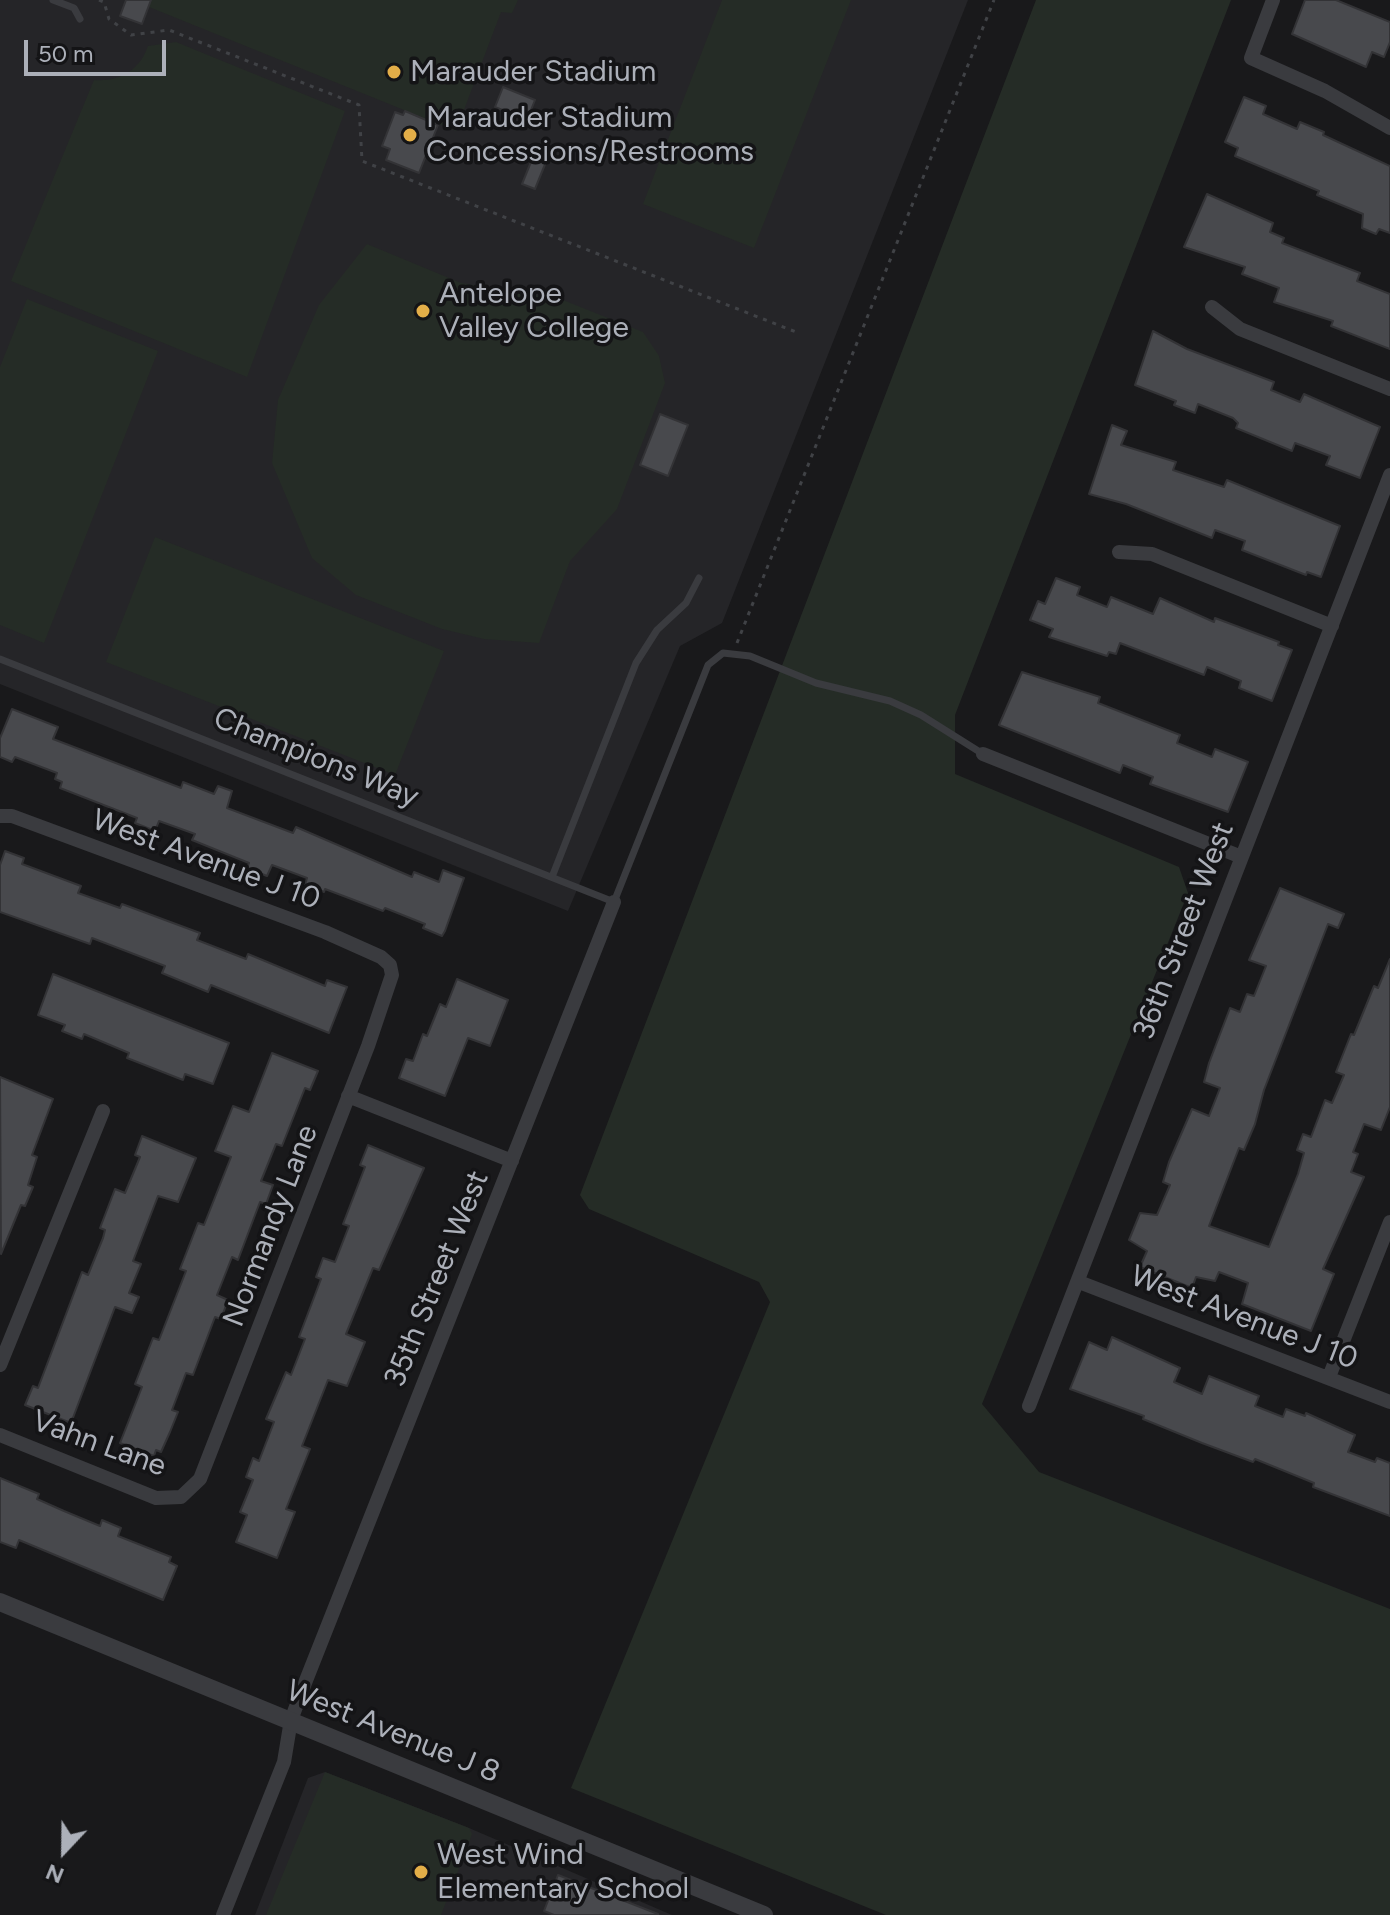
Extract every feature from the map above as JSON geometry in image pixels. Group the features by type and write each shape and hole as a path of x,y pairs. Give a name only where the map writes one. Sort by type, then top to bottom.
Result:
{"street":[{"path":"1273,0 1251,58 1325,91 1390,128"},
{"path":"1212,307 1240,329 1390,389"},
{"name":"36th Street West","path":"1029,1406 1079,1282 1239,856 1390,475"},
{"path":"1119,552 1152,554 1332,626"},
{"path":"983,754 1239,856"},
{"name":"West Avenue J 10","path":"0,816 12,816 325,932 381,957 390,965"},
{"name":"35th Street West","path":"223,1915 284,1762 291,1720 614,902"},
{"name":"Normandy Lane","path":"181,1497 200,1479 348,1096 392,975 390,965"},
{"path":"348,1096 512,1161"},
{"path":"0,1365 103,1111"},
{"path":"1329,1377 1390,1222"},
{"name":"West Avenue J 10","path":"1079,1282 1390,1402"},
{"name":"Vahn Lane","path":"0,1435 156,1498 181,1497"},
{"name":"West Avenue J 8","path":"0,1602 764,1915"}],"lane":[{"path":"53,0 74,8 80,19"},
{"path":"552,877 636,663 657,630 686,603 699,578"},
{"path":"733,652 816,683 890,701 921,715 983,754"},
{"name":"35th Street West","path":"614,902 708,665 723,653 733,652"},
{"name":"Champions Way","path":"0,659 614,902"}],"path":[{"path":"99,0 104,2 109,19 131,35 169,30 359,105 362,161 796,332"},
{"path":"733,652 994,0"}],"shaded area":[{"name":"Antelope Valley College","path":"0,0 968,0 722,623 680,646 568,911 0,684"},
{"name":"Marauder Stadium","path":"151,0 518,0 512,13 501,12 456,131 149,7"},
{"path":"722,0 851,0 754,248 643,204"},
{"path":"1036,0 1231,0 955,715 955,774 1179,867 1188,893 982,1404 1039,1472 1390,1609 1390,1915 886,1915 571,1788 770,1302 759,1282 589,1209 580,1195"},
{"path":"176,42 345,111 247,377 11,281 94,80 112,79 128,73 140,62 148,46"},
{"path":"367,244 461,283 563,300 643,332 659,356 665,383 617,509 570,561 539,643 484,639 442,629 356,595 312,558 272,463 278,400 319,305"},
{"path":"27,299 158,351 44,643 0,625 0,367"},
{"path":"155,537 444,651 395,775 106,662"},
{"name":"West Wind Elementary School","path":"325,1772 469,1828 672,1915 255,1915 308,1778"},
{"name":"West Wind Elementary School","path":"325,1772 469,1828 472,1834 441,1915 266,1915"}],"building":[{"path":"126,0 151,0 142,24 120,16"},
{"path":"1305,0 1336,0 1390,22 1390,42 1384,57 1372,52 1366,67 1292,34"},
{"path":"503,87 535,100 527,120 495,107"},
{"path":"1244,97 1266,106 1263,114 1297,129 1300,122 1390,166 1390,233 1379,229 1376,234 1362,228 1363,214 1317,195 1319,191 1235,156 1238,148 1225,142"},
{"name":"Marauder Stadium Concessions/Restrooms","path":"405,111 438,125 419,173 386,160 390,149 382,146 395,112 403,115"},
{"path":"535,152 548,157 535,189 522,184"},
{"path":"1207,194 1273,223 1270,232 1284,238 1282,243 1360,273 1357,281 1390,294 1390,349 1331,326 1333,321 1274,302 1279,288 1242,274 1245,267 1184,247"},
{"path":"1153,331 1187,349 1274,382 1271,390 1300,402 1304,394 1380,427 1360,478 1326,465 1330,456 1295,443 1292,451 1236,428 1238,423 1233,418 1198,404 1195,413 1174,405 1176,401 1135,385"},
{"path":"660,414 688,425 668,476 640,465"},
{"path":"1112,425 1127,431 1121,445 1176,462 1173,470 1224,487 1227,480 1340,526 1321,577 1307,572 1306,575 1242,550 1245,541 1215,530 1212,538 1126,504 1089,494"},
{"path":"1056,578 1080,587 1077,595 1107,607 1111,597 1153,614 1160,598 1214,622 1215,618 1279,642 1278,645 1292,650 1272,701 1239,688 1241,681 1207,667 1204,675 1120,643 1116,654 1109,652 1107,656 1049,637 1053,629 1030,620 1038,601 1045,604"},
{"path":"1022,672 1100,697 1098,703 1180,735 1177,743 1212,757 1215,749 1248,762 1228,812 1150,784 1153,777 1123,765 1120,773 999,725"},
{"path":"12,709 58,727 53,739 181,788 183,782 214,794 218,786 232,791 227,808 293,833 296,827 412,877 414,872 439,882 443,870 464,878 445,931 442,936 423,928 425,924 385,908 383,911 325,889 324,892 305,885 307,878 272,865 267,876 247,868 249,863 192,840 195,834 159,821 155,831 135,823 137,818 60,788 62,782 55,779 57,773 15,757 12,762 0,757 0,738"},
{"path":"5,851 24,858 22,864 81,886 78,893 120,908 122,904 200,933 197,940 246,959 248,954 325,986 327,980 347,987 329,1033 211,985 208,992 162,973 165,966 92,938 90,944 0,912 0,865"},
{"path":"1280,888 1344,914 1338,928 1328,924 1264,1090 1255,1124 1244,1150 1239,1148 1209,1226 1269,1247 1298,1174 1304,1153 1297,1150 1303,1134 1311,1137 1325,1100 1332,1103 1344,1075 1336,1072 1351,1034 1354,1035 1374,986 1378,988 1390,959 1390,1107 1381,1130 1364,1124 1353,1152 1358,1154 1351,1172 1364,1177 1323,1269 1334,1274 1311,1331 1242,1304 1248,1283 1219,1272 1215,1281 1196,1277 1192,1288 1140,1267 1147,1251 1129,1240 1140,1213 1157,1215 1170,1185 1163,1182 1169,1162 1192,1109 1209,1116 1220,1088 1204,1082 1209,1063 1230,1008 1240,1012 1247,994 1254,996 1266,966 1249,960"},
{"path":"53,974 229,1043 213,1084 185,1074 183,1080 127,1058 129,1053 84,1034 82,1039 62,1031 65,1025 38,1015"},
{"path":"457,979 508,1000 490,1046 468,1038 445,1096 399,1078 406,1059 413,1061 423,1034 427,1036 440,1004 446,1007"},
{"path":"272,1053 318,1071 310,1090 305,1088 282,1146 276,1144 261,1181 273,1185 266,1204 260,1202 238,1260 232,1257 217,1295 228,1300 221,1319 215,1317 193,1375 186,1373 172,1410 178,1412 161,1452 156,1450 154,1456 120,1443 142,1387 135,1384 153,1338 159,1340 186,1271 180,1269 198,1223 204,1225 231,1157 215,1151 233,1106 249,1112"},
{"path":"0,1077 53,1099 32,1155 37,1157 28,1185 33,1187 25,1206 21,1205 1,1254"},
{"path":"142,1136 196,1158 178,1202 158,1196 133,1261 141,1264 129,1293 139,1297 132,1313 115,1307 71,1423 25,1405 33,1386 38,1388 82,1272 88,1275 103,1238 105,1230 100,1228 115,1189 125,1193 140,1157 135,1155"},
{"path":"368,1145 424,1168 379,1270 373,1268 346,1334 365,1342 347,1386 328,1380 302,1446 310,1449 286,1509 295,1512 277,1558 236,1542 247,1515 240,1512 253,1480 246,1477 253,1458 259,1461 274,1422 266,1419 286,1372 291,1375 305,1339 299,1337 321,1279 316,1277 323,1258 335,1262 349,1226 343,1224 365,1167 360,1165"},
{"path":"1112,1337 1180,1368 1174,1382 1202,1394 1209,1376 1259,1396 1255,1406 1283,1417 1286,1409 1305,1416 1306,1413 1355,1435 1348,1452 1375,1462 1377,1458 1390,1463 1390,1516 1313,1487 1314,1483 1255,1459 1253,1462 1202,1443 1143,1419 1144,1416 1070,1389 1089,1342 1107,1350"},
{"path":"0,1478 39,1494 37,1499 100,1526 102,1520 121,1528 118,1536 171,1557 169,1562 177,1566 163,1600 19,1540 16,1548 0,1542"},
{"path":"558,1875 658,1915 554,1915 544,1911"}],"place":[{"name":"Marauder Stadium","path":"394,72"},
{"name":"Marauder Stadium Concessions/Restrooms","path":"410,135"},
{"name":"Antelope Valley College","path":"423,311"},
{"name":"West Wind Elementary School","path":"421,1872"}]}
